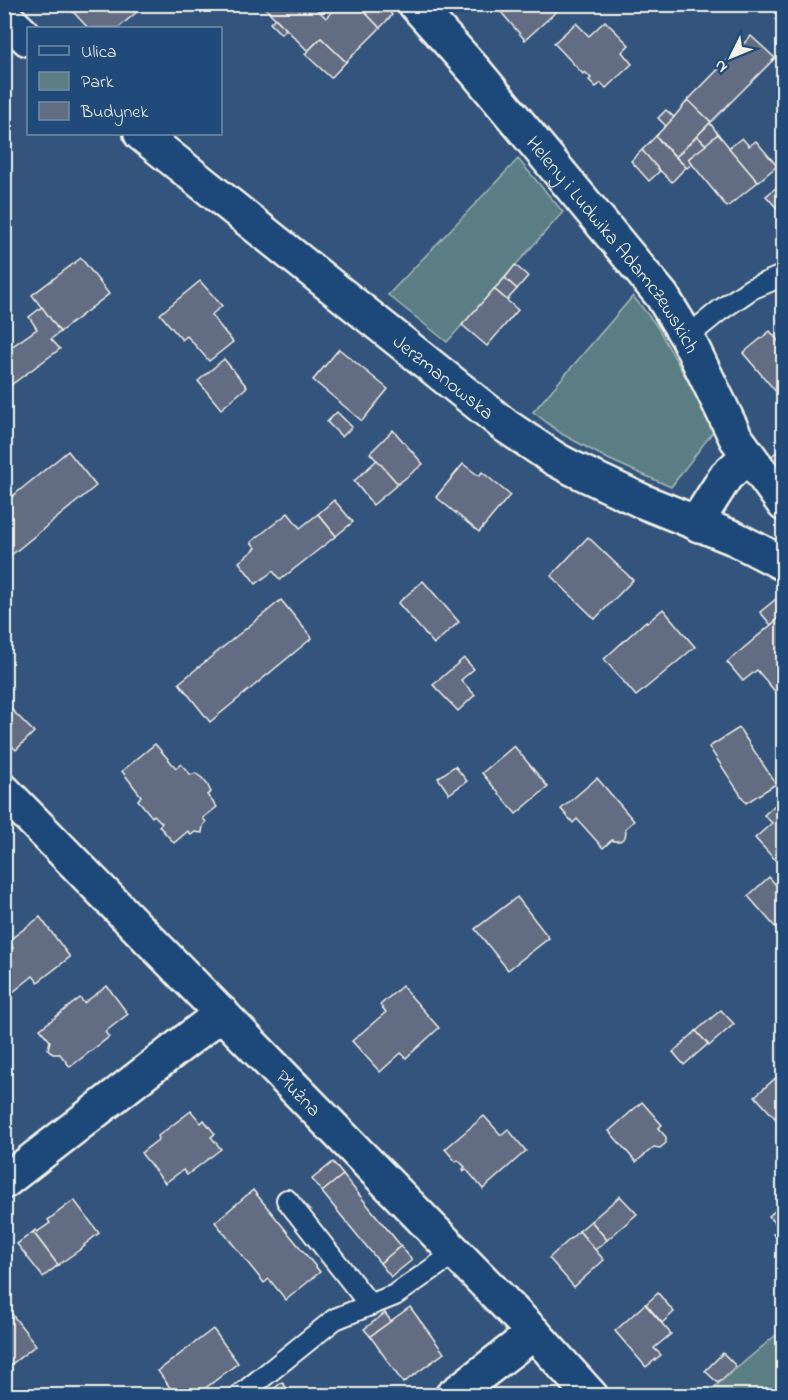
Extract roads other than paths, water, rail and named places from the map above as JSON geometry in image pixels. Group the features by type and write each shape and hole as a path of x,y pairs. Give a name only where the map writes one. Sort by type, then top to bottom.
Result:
{"street":[{"name":"Heleny i Ludwika Adamczewskich","path":"415,4 476,72 662,296 687,337 742,447 783,504"},
{"path":"4,16 27,38"},
{"name":"Jerzmanowska","path":"142,135 506,426 555,459 629,495 734,538 783,564"},
{"path":"699,525 705,509 742,447"},
{"name":"Płużna","path":"4,791 534,1333 591,1395"},
{"path":"4,1182 222,1013"},
{"path":"452,1395 534,1333"}],"lane":[{"path":"687,337 751,289 783,275"},
{"path":"286,1200 370,1305"},
{"path":"239,1395 335,1319 395,1295 455,1252"}]}
